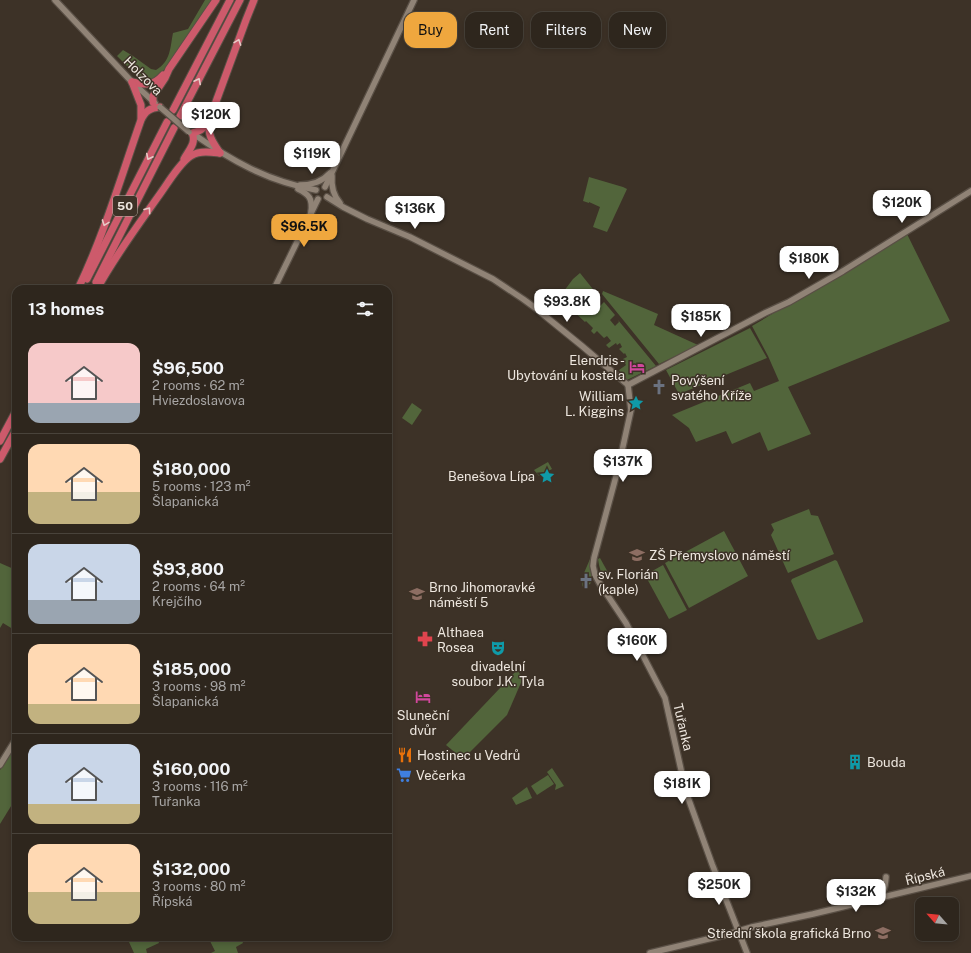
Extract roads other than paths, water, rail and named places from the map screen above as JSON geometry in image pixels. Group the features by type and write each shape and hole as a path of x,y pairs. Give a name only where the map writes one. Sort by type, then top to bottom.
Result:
{"highway":[{"path":"140,120 144,113 157,106 153,96 169,69 216,0"},
{"path":"173,110 230,0"},
{"path":"180,116 240,0"},
{"path":"191,132 198,132 204,128 210,118 254,0"},
{"path":"132,82 146,84 154,83 169,69"},
{"name":"50","path":"80,285 104,226 140,120 141,105 132,82"},
{"path":"210,118 210,137 220,153"},
{"name":"50","path":"84,285 167,122"},
{"name":"50","path":"94,285 174,128"},
{"name":"50","path":"99,285 132,233 179,168 193,144 194,137 191,132"},
{"name":"50","path":"179,168 194,154 206,152 220,153"},
{"path":"0,441 12,418"},
{"path":"0,459 12,437"}],"street":[{"name":"Holzova","path":"55,0 132,82 157,106 191,132 220,153 266,176 291,185 316,190"},
{"path":"325,187 414,0"},
{"path":"291,185 304,185 321,181 334,167"},
{"path":"334,167 332,190 334,196 342,207"},
{"path":"291,185 304,192 310,198 311,207 309,218"},
{"path":"276,285 318,199 316,196 316,190 320,186 325,187 328,190 329,192 327,197"},
{"path":"327,197 342,207 410,237 493,279 524,299 628,385 789,302 843,271 971,192"},
{"path":"318,199 324,199 327,197"},
{"name":"Tuřanka","path":"628,385 631,410 618,469 593,566 595,575 626,623 665,698 686,792 747,953"},
{"path":"0,765 12,746"},
{"name":"Řípská","path":"650,953 752,927 971,876"},
{"path":"875,899 884,892 886,877"}],"place":[{"name":"Elendris - Ubytování u kostela","path":"637,367"},
{"name":"Povýšení svatého Kříže","path":"659,387"},
{"name":"William L. Kiggins","path":"636,403"},
{"name":"Benešova Lípa","path":"547,476"},
{"name":"ZŠ Přemyslovo náměstí","path":"637,555"},
{"name":"sv. Florián (kaple)","path":"586,581"},
{"name":"Brno Jihomoravké náměstí 5","path":"417,594"},
{"name":"Althaea Rosea","path":"425,639"},
{"name":"divadelní soubor J.K. Tyla","path":"498,648"},
{"name":"Sluneční dvůr","path":"423,697"},
{"name":"Hostinec u Vedrů","path":"405,755"},
{"name":"Bouda","path":"855,762"},
{"name":"Večerka","path":"404,775"},
{"name":"Střední škola grafická Brno","path":"883,933"}]}
